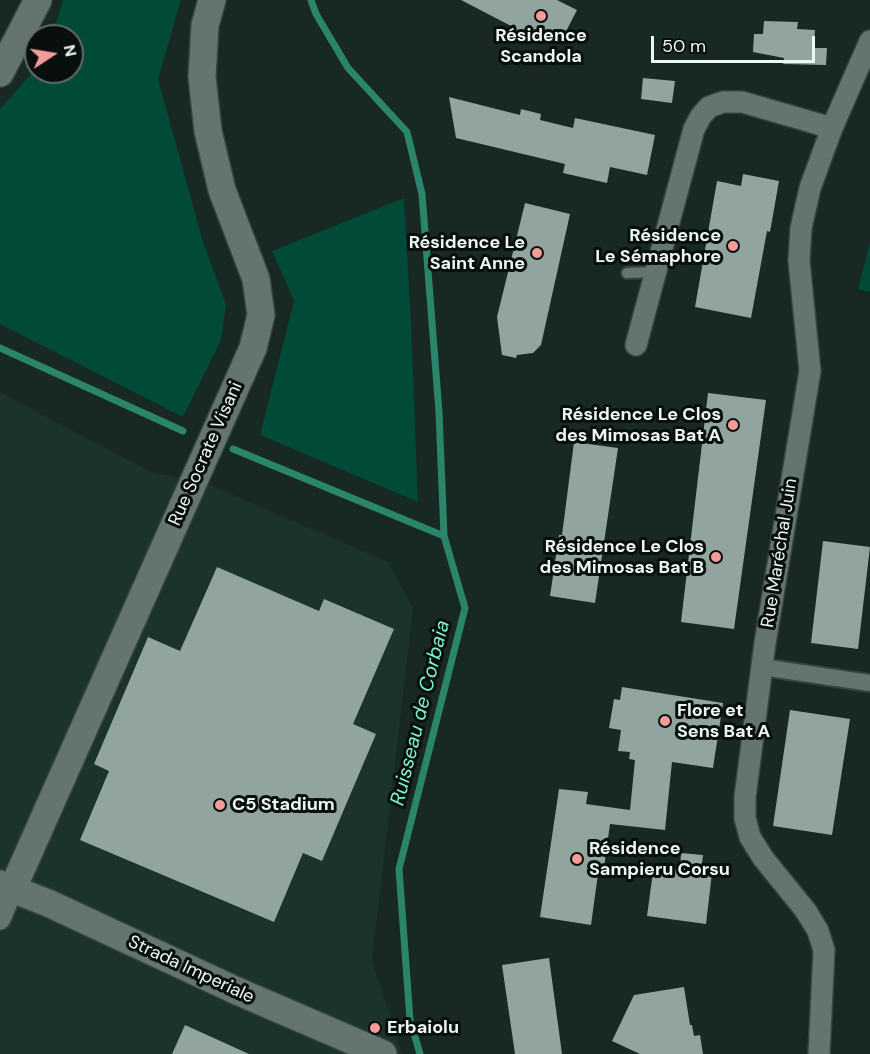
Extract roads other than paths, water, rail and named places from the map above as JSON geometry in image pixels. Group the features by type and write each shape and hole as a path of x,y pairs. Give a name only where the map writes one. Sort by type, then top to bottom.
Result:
{"street":[{"path":"0,73 38,0"},
{"name":"Rue Socrate Visani","path":"7,886 248,359 261,315 255,279 222,190 208,131 202,77 205,25 212,0"},
{"name":"Rue Maréchal Juin","path":"819,1054 824,950 818,932 806,911 763,858 750,837 745,818 745,797 762,667 810,372 799,261 801,228 810,188 832,128 870,41"},
{"path":"636,345 694,129 710,107 723,102 742,102 832,128"},
{"path":"762,667 870,682"},
{"path":"0,920 7,886"},
{"name":"Strada Imperiale","path":"7,886 237,991 383,1054"}],"lane":[{"path":"627,273 656,272"}],"waterway":[{"path":"311,0 316,14 348,68 407,132 422,194 439,412 444,536"},
{"name":"Ruisseau de Corbaia","path":"0,348 183,431"},
{"name":"Ruisseau de Corbaia","path":"233,449 444,536 465,608 399,869 410,1020 420,1054"}],"place":[{"name":"Résidence Scandola","path":"541,16"},
{"name":"Résidence Le Sémaphore","path":"733,246"},
{"name":"Résidence Le Saint Anne","path":"537,253"},
{"name":"Résidence Le Clos des Mimosas Bat A","path":"733,425"},
{"name":"Résidence Le Clos des Mimosas Bat B","path":"716,557"},
{"name":"Flore et Sens Bat A","path":"665,721"},
{"name":"C5 Stadium","path":"220,805"},
{"name":"Résidence Sampieru Corsu","path":"577,859"},
{"name":"Erbaiolu","path":"375,1028"}]}
